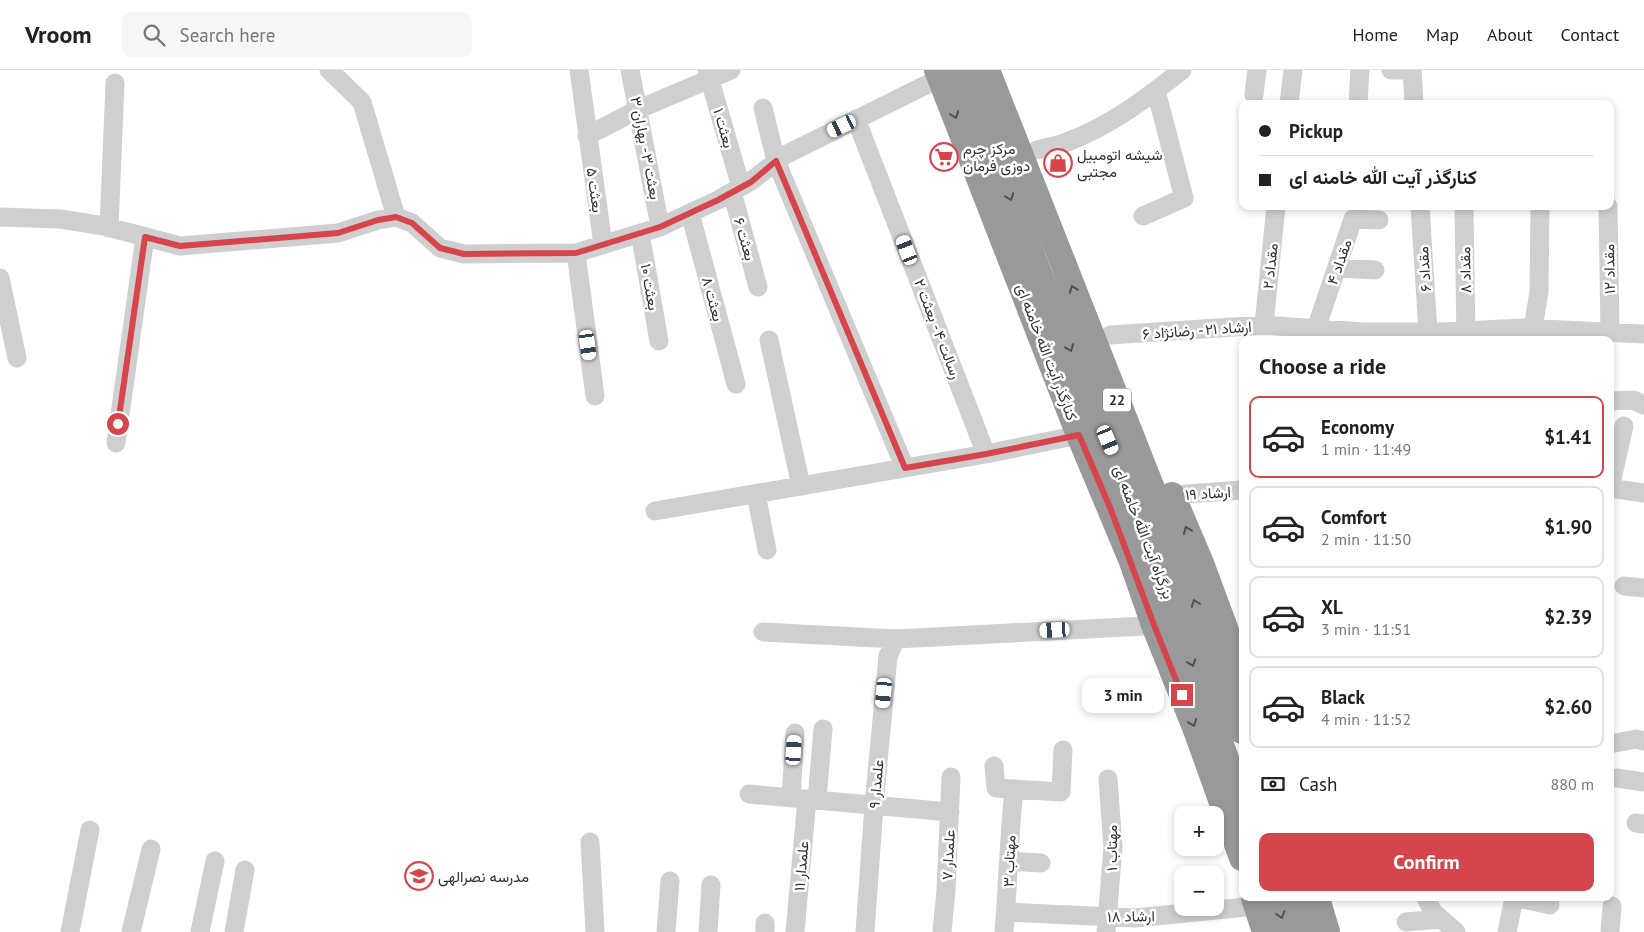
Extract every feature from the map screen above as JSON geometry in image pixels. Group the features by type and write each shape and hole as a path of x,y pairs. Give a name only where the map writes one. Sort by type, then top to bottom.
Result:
{"highway":[{"name":"بزرگراه آیت الله خامنه ای","path":"946,73 1018,249 1038,271 1113,451 1115,490 1166,625 1239,795"},
{"name":"بزرگراه آیت الله خامنه ای","path":"999,76 1191,565 1233,667 1239,710"},
{"path":"999,76 1037,150 1101,337 1173,495 1191,565"},
{"name":"کنارگذر آیت الله خامنه ای","path":"1018,249 1079,435 1115,490"},
{"path":"1166,625 1196,730 1239,846"},
{"path":"1262,901 1265,932"},
{"path":"1263,901 1287,932"},
{"path":"1309,907 1327,932"}],"street":[{"path":"329,70 362,102 396,217"},
{"name":"بعثت ۵","path":"579,70 603,245"},
{"name":"بعثت ۳ - بهاران ۳","path":"630,70 639,109 660,227"},
{"path":"587,136 708,74 731,70"},
{"path":"1254,95 1257,70"},
{"path":"1289,100 1293,70"},
{"path":"1358,100 1360,70"},
{"path":"1390,70 1412,70 1414,100"},
{"path":"1037,150 1066,143 1092,131 1145,100 1179,71"},
{"path":"0,217 60,219 109,228 180,246 338,233 378,220 396,217 412,223 440,248 464,254 576,253 660,227 690,213 751,182 784,155 946,73"},
{"name":"بعثت ۱","path":"708,74 736,190"},
{"path":"109,228 115,83"},
{"path":"1143,216 1184,198 1156,91"},
{"path":"763,108 776,161 905,468"},
{"name":"رسالت ۴ - بعثت ۲","path":"856,119 986,454"},
{"name":"بعثت ۶","path":"736,190 758,286"},
{"name":"مقداد ۲","path":"1264,325 1276,210"},
{"name":"مقداد ۶","path":"1420,210 1428,332"},
{"name":"مقداد ۸","path":"1464,210 1466,335"},
{"path":"1533,328 1539,292 1540,210"},
{"name":"مقداد ۱۲","path":"1608,210 1610,332"},
{"name":"بعثت ۸","path":"690,213 736,384"},
{"name":"مقداد ۴","path":"1315,334 1353,219 1379,220"},
{"name":"بعثت ۱۰","path":"640,232 660,341"},
{"path":"116,443 145,237"},
{"path":"576,253 595,396"},
{"path":"1337,268 1375,270"},
{"path":"0,278 18,358"},
{"name":"ارشاد ۲۱ - رضانژاد ۶","path":"1101,337 1264,325 1315,334 1363,336 1409,336 1428,332 1466,335 1510,334 1533,328 1644,334"},
{"path":"769,340 801,486"},
{"path":"1614,401 1633,400 1644,405"},
{"path":"1614,470 1624,426"},
{"path":"655,511 986,454 1079,435"},
{"path":"1614,489 1644,493"},
{"name":"ارشاد ۱۹","path":"1173,495 1239,490"},
{"path":"756,494 767,550"},
{"path":"1624,586 1644,588"},
{"path":"764,632 896,639 1166,625"},
{"name":"علمدار ۹","path":"865,932 874,805 888,656 896,639"},
{"path":"805,799 823,729"},
{"path":"795,734 805,799"},
{"path":"1614,743 1636,739 1644,741"},
{"path":"994,766 996,788 1061,792 1063,750"},
{"name":"علمدار ۷","path":"942,932 946,890 951,777"},
{"path":"1617,778 1644,782"},
{"name":"مهتاب ۱","path":"1107,924 1113,847 1108,779"},
{"name":"مهتاب ۳","path":"1004,932 1014,789"},
{"path":"748,794 950,812"},
{"name":"علمدار ۱۱","path":"795,932 805,799"},
{"path":"70,932 90,830"},
{"path":"590,842 596,932"},
{"path":"131,932 151,849"},
{"path":"1009,861 1041,863"},
{"path":"200,932 215,862"},
{"path":"234,932 245,870"},
{"path":"666,932 670,881"},
{"path":"708,932 711,885"},
{"name":"ارشاد ۱۸","path":"1006,912 1107,924 1134,918 1255,901"},
{"path":"1428,901 1434,912 1456,932"},
{"path":"1507,932 1513,901"},
{"path":"1532,901 1550,905"},
{"path":"1610,932 1612,906"},
{"path":"1406,922 1441,919"}],"place":[{"name":"مرکز چرم دوزی فرمان","path":"944,157"},
{"name":"شیشه اتومبیل مجتبی","path":"1058,163"},
{"name":"مدرسه نصرالهی","path":"419,876"}],"route":[{"path":"118,424 145,237 180,246 338,233 378,220 396,217 412,223 440,248 464,254 576,253 660,227 718,200 751,182 776,161 905,468 1079,435 1131,559 1154,625 1182,695"}]}
